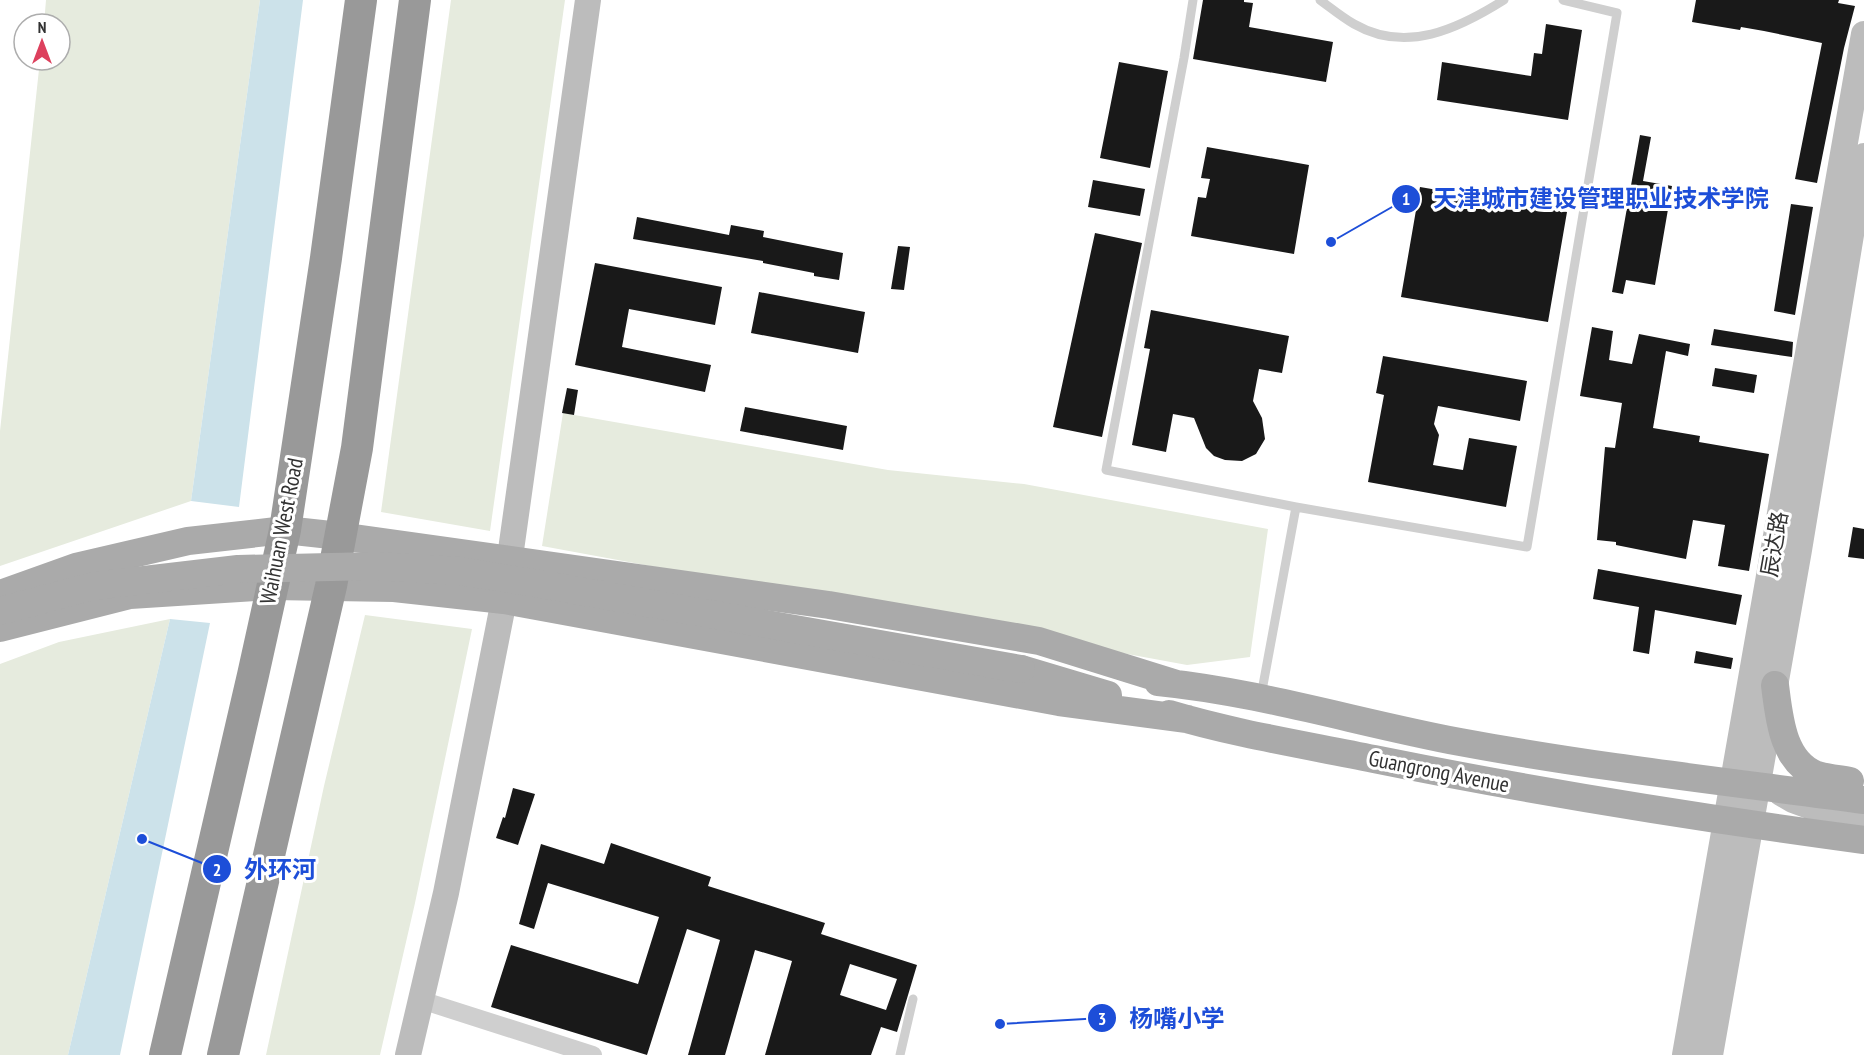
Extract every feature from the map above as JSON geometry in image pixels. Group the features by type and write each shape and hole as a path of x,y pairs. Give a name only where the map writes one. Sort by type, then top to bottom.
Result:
{"highway":[{"name":"Waihuan West Road","path":"165,1055 285,530 326,258 361,0"},
{"path":"223,1055 331,586 357,448 416,0"}],"main road":[{"path":"0,594 76,567 188,541 285,530 829,605 1039,641 1177,684"},
{"path":"0,611 104,584 238,568 375,566 459,571 1021,669 1177,684"},
{"path":"0,628 130,595 272,586 394,588 504,600 1059,702 1187,719"},
{"name":"Guangrong Avenue","path":"1021,669 1187,719 1467,778 1738,823 1864,840"},
{"path":"1762,683 1793,755 1815,774 1864,783"},
{"name":"Guangrong Avenue","path":"1177,684 1260,699 1458,742 1578,763 1756,781 1864,800"}],"street":[{"path":"408,1055 446,893 504,600 588,0"},
{"name":"辰达路","path":"1685,1055 1738,823 1756,781 1762,683 1864,34"},
{"name":"辰达路","path":"1762,683 1864,156"},
{"path":"1756,781 1793,800 1864,826"},
{"name":"辰达路","path":"1710,1055 1738,823"},
{"path":"421,1000 593,1055"}],"lane":[{"path":"1193,0 1106,470 1296,507 1527,547 1617,13 1563,0"},
{"path":"1320,0 1354,24 1382,36 1423,38 1472,20 1504,0"},
{"path":"1260,699 1296,507"},
{"path":"900,1055 913,999"}],"shaded area":[{"path":"46,0 260,0 191,501 0,566 0,431 39,72 72,72 72,12 45,12"},
{"path":"451,0 565,0 490,531 381,512"},
{"path":"563,413 888,470 1024,484 1268,529 1250,657 1187,665 542,546"},
{"path":"365,615 472,629 415,903 380,1055 266,1055 324,786"},
{"path":"170,619 68,1055 0,1055 0,664 59,642"}],"water":[{"path":"260,0 303,0 239,507 191,501"},
{"path":"170,619 210,623 120,1055 68,1055"}],"building":[{"path":"1203,0 1244,0 1244,2 1253,3 1249,27 1333,42 1326,82 1193,59"},
{"path":"1696,0 1839,0 1838,3 1855,6 1844,48 1817,183 1795,179 1822,43 1741,27 1740,30 1692,22"},
{"path":"1546,24 1582,30 1568,120 1437,100 1442,62 1531,76 1534,53 1542,54"},
{"path":"1119,62 1168,71 1150,168 1100,158"},
{"path":"1640,135 1651,137 1643,181 1672,186 1655,285 1626,280 1623,294 1612,292"},
{"path":"1207,147 1309,165 1294,254 1191,236 1198,197 1206,198 1210,179 1201,178"},
{"path":"1093,180 1145,189 1140,216 1088,207"},
{"path":"1420,187 1567,212 1548,322 1401,297"},
{"path":"1791,204 1813,207 1795,315 1774,311"},
{"path":"637,217 729,235 731,225 764,231 763,237 843,253 839,280 814,276 814,273 763,263 763,261 633,239"},
{"path":"1095,233 1142,243 1102,437 1053,427"},
{"path":"898,246 910,247 904,290 891,289"},
{"path":"595,263 722,287 715,325 629,309 622,347 711,365 705,392 575,365"},
{"path":"759,292 865,312 858,353 751,333"},
{"path":"1151,310 1289,336 1282,373 1259,369 1253,401 1262,418 1265,439 1256,454 1242,461 1225,460 1214,456 1206,448 1194,418 1173,414 1166,452 1132,445 1150,349 1144,348"},
{"path":"1592,327 1613,331 1609,360 1632,364 1639,334 1690,344 1688,356 1666,351 1653,428 1700,436 1699,442 1769,454 1749,571 1718,566 1725,525 1693,520 1686,559 1616,545 1616,542 1597,540 1605,447 1615,448 1622,403 1580,396"},
{"path":"1714,329 1793,342 1792,357 1711,345"},
{"path":"1383,356 1527,381 1520,421 1438,406 1434,424 1439,435 1433,465 1463,470 1469,438 1517,446 1506,507 1368,482 1384,395 1376,393"},
{"path":"1715,368 1757,375 1754,393 1712,386"},
{"path":"567,388 578,390 574,415 562,413"},
{"path":"745,407 847,426 843,450 740,431"},
{"path":"1853,527 1864,529 1864,559 1848,557"},
{"path":"1598,569 1742,595 1736,625 1655,610 1649,654 1633,651 1639,607 1593,599"},
{"path":"1696,651 1733,658 1731,669 1694,663"},
{"path":"513,788 535,794 518,845 496,838 503,817 505,818"},
{"path":"611,843 711,877 708,886 825,923 821,934 917,965 897,1032 881,1027 871,1055 765,1055 792,961 755,950 725,1055 688,1055 720,940 687,929 647,1055 491,1007 511,945 638,984 659,917 548,883 534,929 519,924 541,844 604,864","holes":["850,964 897,979 886,1010 840,995"]}],"place":[{"name":"天津城市建设管理职业技术学院","path":"1331,242"},
{"name":"外环河","path":"142,839"},
{"name":"杨嘴小学","path":"1000,1024"}]}
